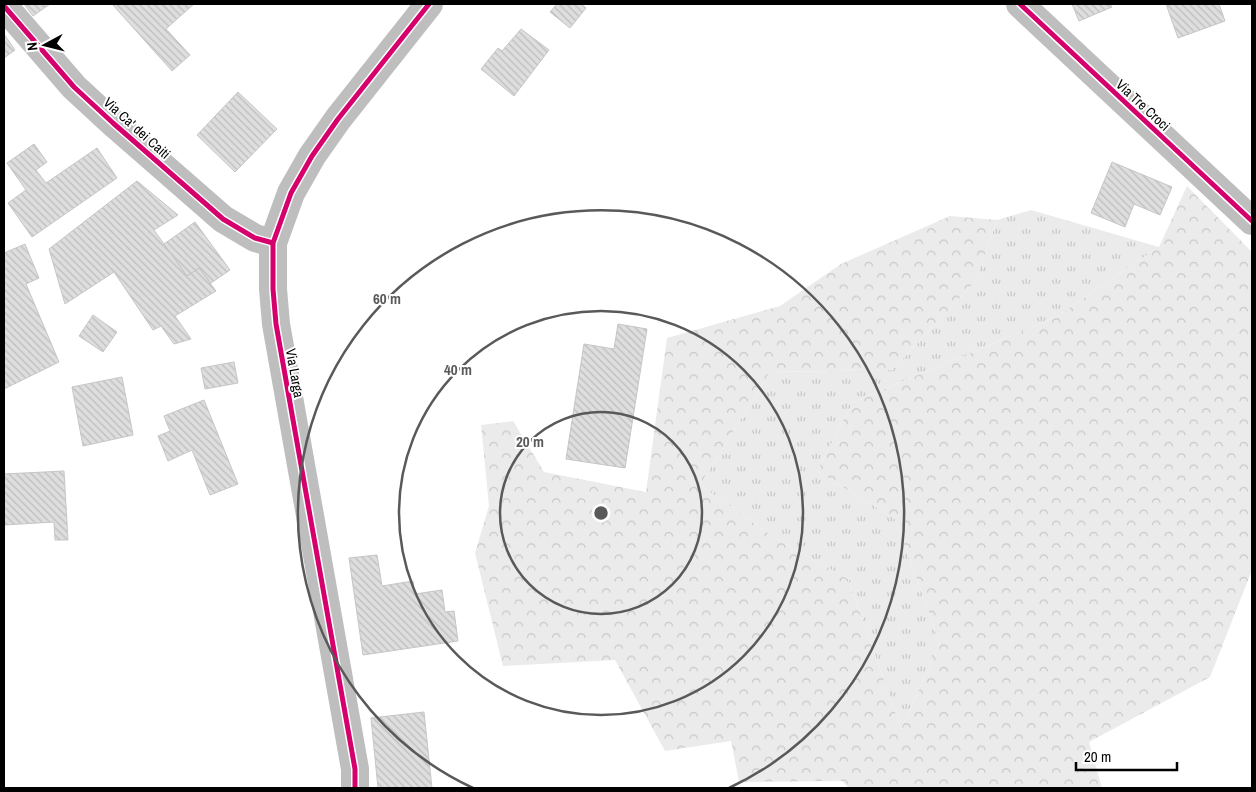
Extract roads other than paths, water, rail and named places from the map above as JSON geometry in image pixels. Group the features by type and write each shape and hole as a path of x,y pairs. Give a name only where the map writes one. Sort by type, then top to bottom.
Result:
{"street":[{"name":"Via Larga","path":"355,788 355,769 277,332 273,289 273,243 291,192 312,156 338,119 429,4"},
{"name":"Via Tre Croci","path":"1020,4 1252,221"},
{"name":"Via Ca' dei Caiti","path":"4,6 74,87 120,129 223,219 255,238 273,243"}]}
